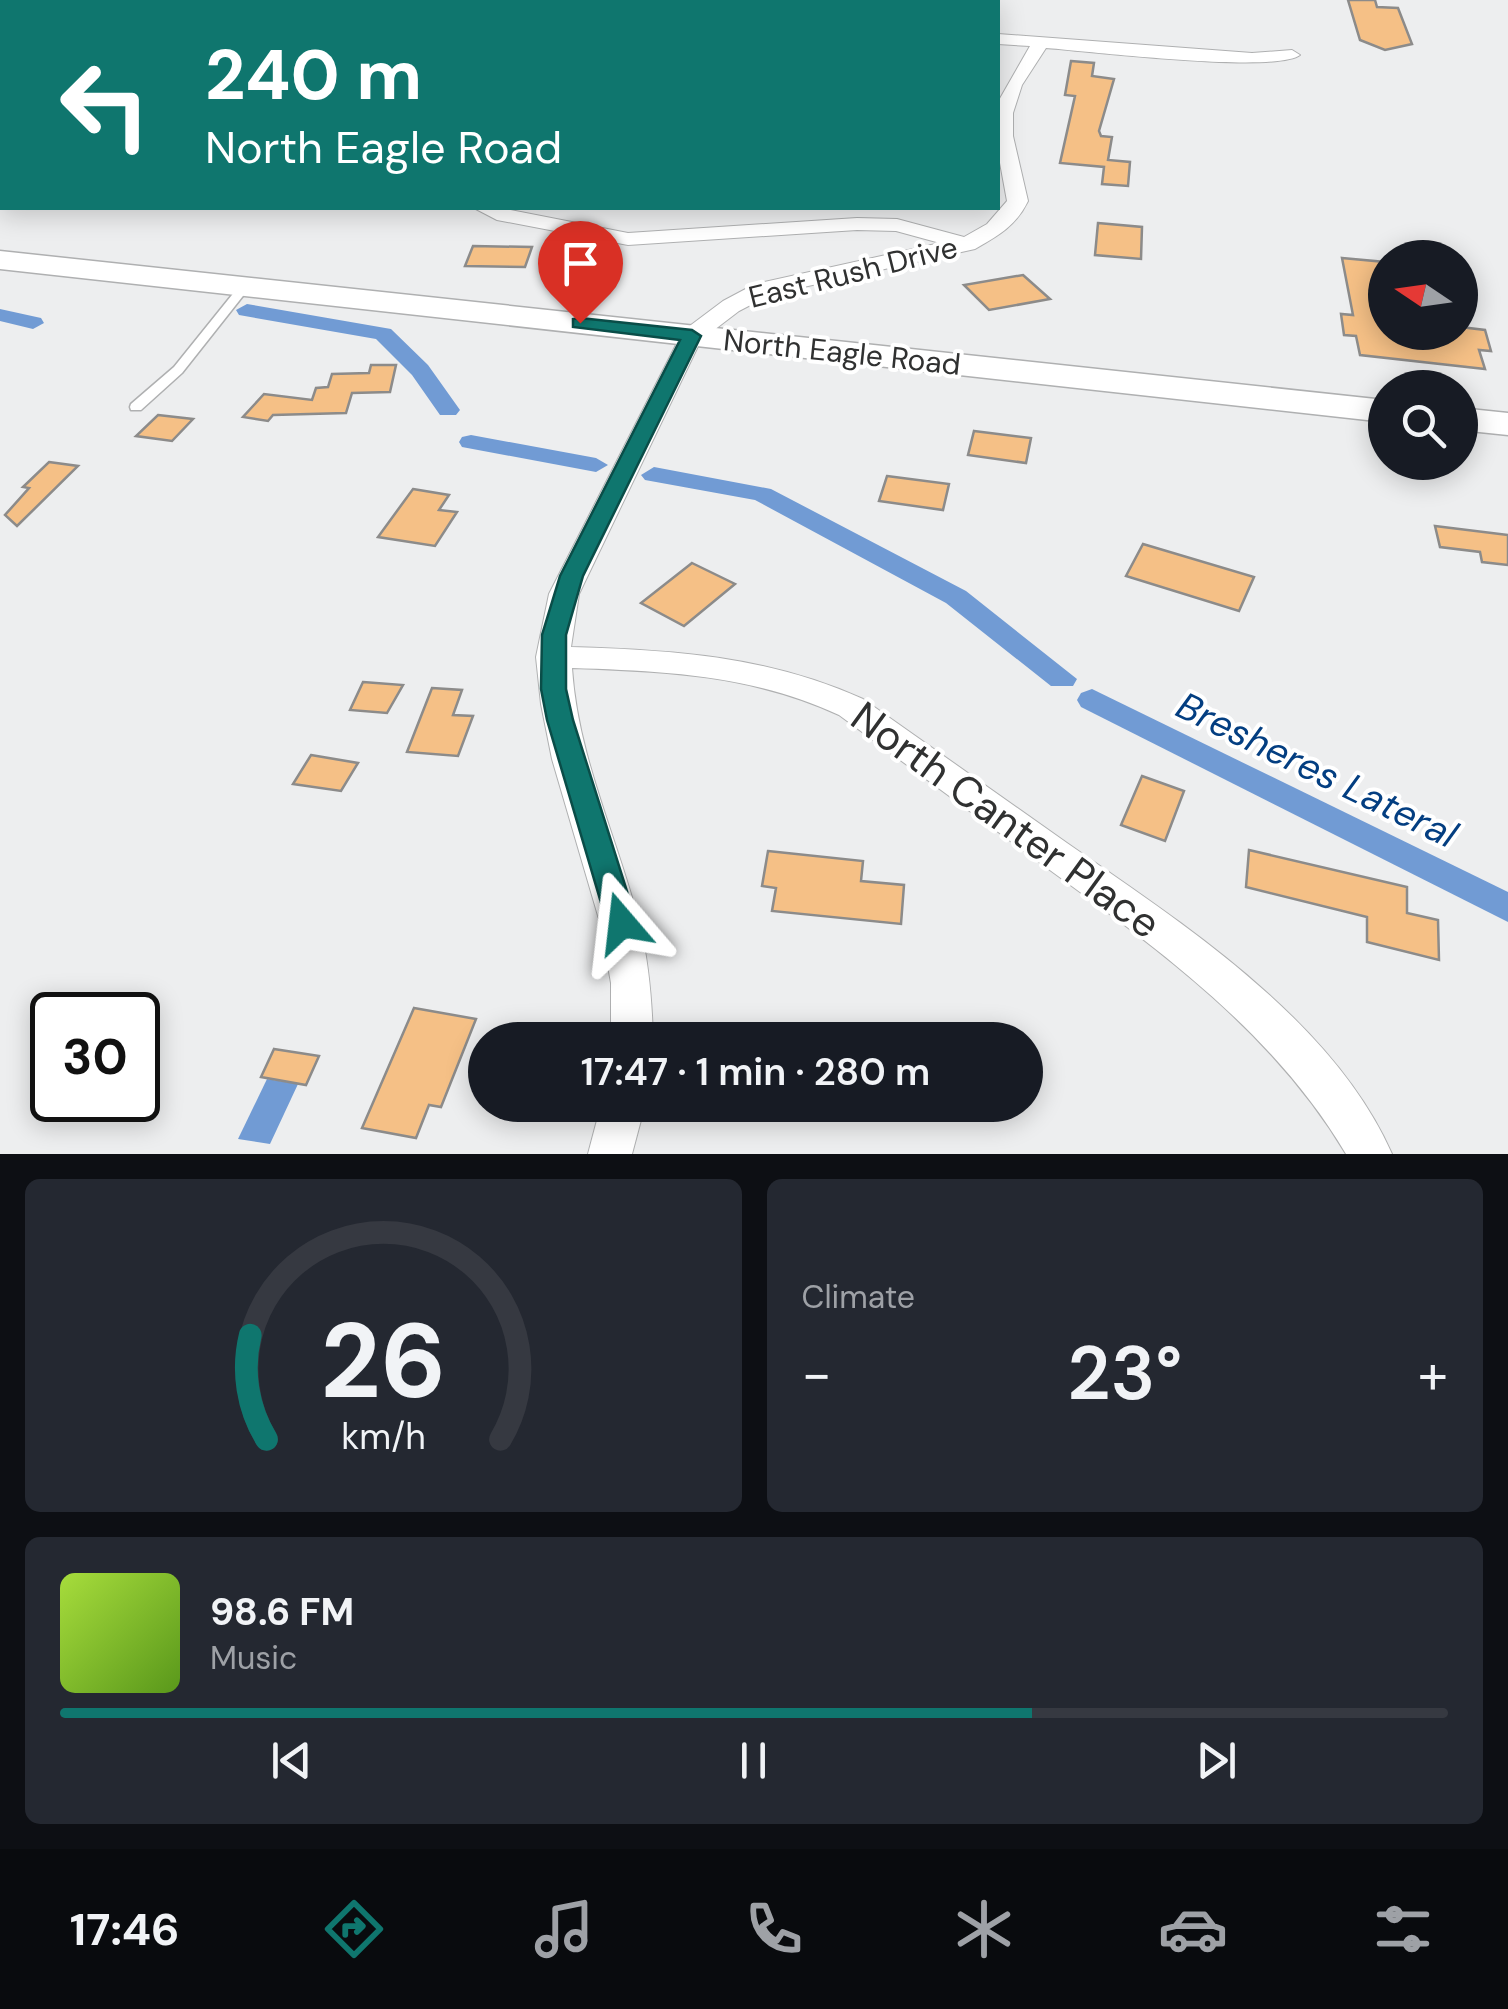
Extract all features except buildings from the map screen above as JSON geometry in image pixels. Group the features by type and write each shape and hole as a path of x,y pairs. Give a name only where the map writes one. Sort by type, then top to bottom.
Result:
{"main road":[{"name":"North Eagle Road","path":"0,260 1368,409"},
{"path":"1478,421 1508,424"}],"street":[{"path":"1000,40 1252,58 1292,55"},
{"name":"East Rush Drive","path":"692,336 746,294 967,244 1010,218 1019,203 1003,116 1014,84 1041,43"},
{"path":"488,210 628,239 857,224 897,225 967,244"},
{"path":"631,1022 629,958 560,720 552,657 558,614 572,576 692,336"},
{"name":"North Canter Place","path":"552,657 727,665 791,680 852,707 1222,978 1286,1039 1314,1072 1370,1154"},
{"path":"610,1154 618,1122"}],"lane":[{"path":"136,407 178,370 244,287"}],"water":[{"path":"267,1079 298,1084 270,1144 238,1139"}],"waterway":[{"name":"Bresheres Lateral","path":"247,310 383,334 420,370 448,410"},
{"name":"Bresheres Lateral","path":"0,315 33,323"},
{"name":"Bresheres Lateral","path":"471,442 596,465"},
{"name":"Bresheres Lateral","path":"654,475 762,494 956,597 1062,679"},
{"name":"Bresheres Lateral","path":"1092,700 1508,908"}],"route":[{"path":"580,323 692,336 572,576 554,635 554,689 560,720 622,923"}]}
